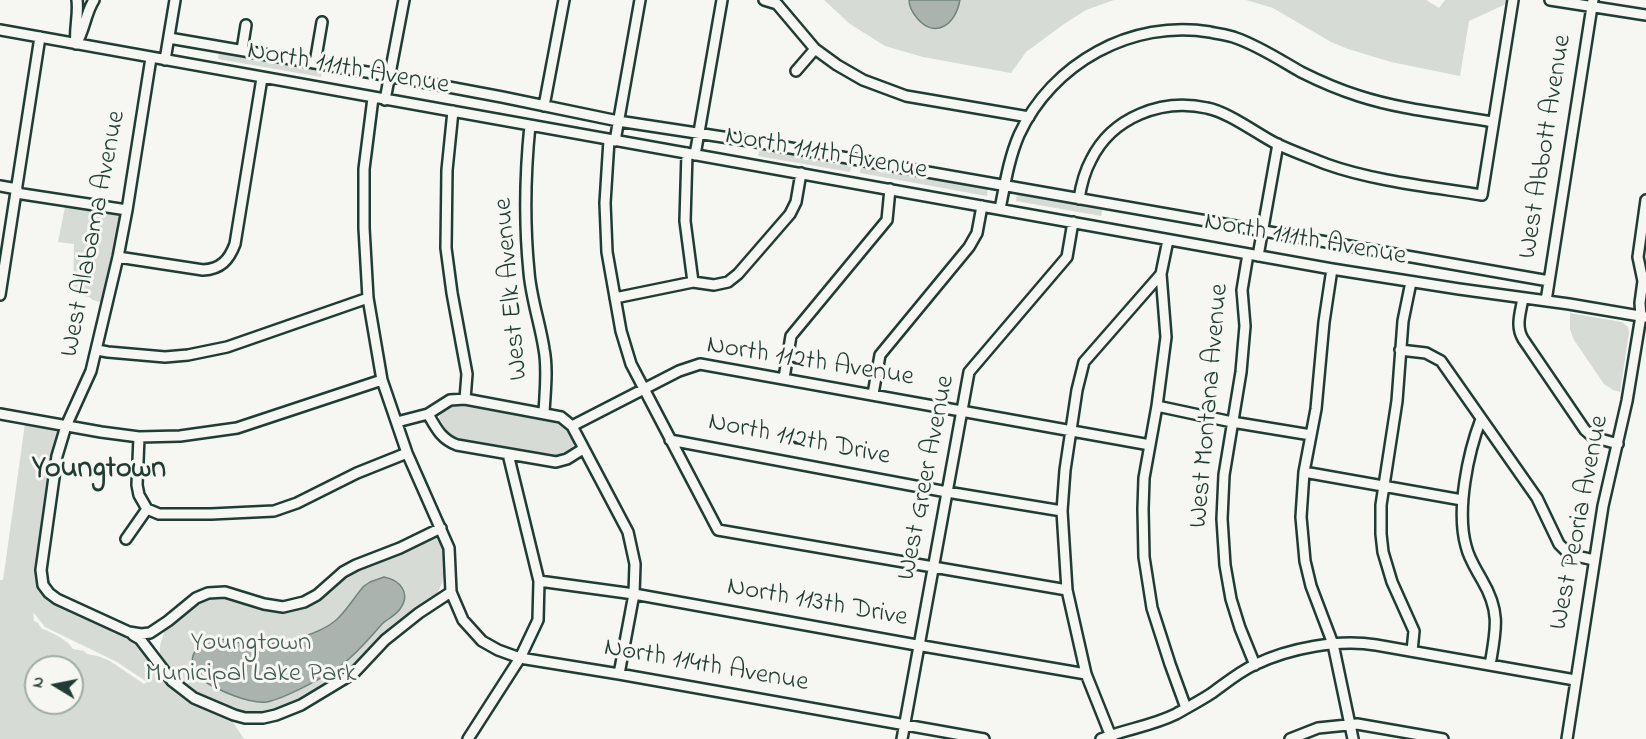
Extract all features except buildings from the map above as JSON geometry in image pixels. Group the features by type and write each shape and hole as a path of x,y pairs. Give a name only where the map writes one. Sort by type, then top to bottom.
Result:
{"street":[{"path":"76,44 77,0"},
{"path":"76,44 83,33 88,9 94,0"},
{"path":"165,60 175,0"},
{"path":"385,100 404,0"},
{"path":"544,106 564,0"},
{"path":"640,0 618,121 612,140 605,203 607,252 623,339 631,364 718,530 1067,591"},
{"path":"693,282 685,220 691,154 699,134 722,0"},
{"path":"764,0 777,4 815,49 863,80 906,96 1029,117"},
{"path":"1078,199 1091,159 1111,133 1126,120 1143,112 1184,105 1208,108 1278,144 1328,164 1395,181 1482,195 1513,0"},
{"path":"1550,0 1592,3 1646,15"},
{"name":"West Abbott Avenue","path":"1546,301 1592,3"},
{"name":"North 111th Avenue","path":"315,63 322,22"},
{"name":"North 111th Avenue","path":"243,50 246,25"},
{"path":"1000,209 1012,155 1019,135 1046,93 1077,64 1108,46 1136,36 1170,29 1196,30 1235,37 1304,74 1359,96 1493,122"},
{"name":"North 111th Avenue","path":"0,30 1332,269 1644,314"},
{"path":"0,295 40,38"},
{"name":"North 111th Avenue","path":"169,38 390,76 618,121 1549,281"},
{"path":"796,71 815,49"},
{"name":"West Alabama Avenue","path":"129,632 65,604 53,596 46,590 40,570 57,456 66,426 86,384 97,350 118,257 151,58"},
{"path":"118,257 203,270 212,270 224,264 235,244 262,78"},
{"path":"129,632 140,639 172,681 194,698 234,715 245,718 263,718 301,705 354,673 385,640 419,613 451,592 449,548 407,453 382,380 368,298 364,228 364,169 373,98"},
{"path":"453,111 447,170 446,248 453,302 467,374 465,399"},
{"name":"West Elk Avenue","path":"530,124 525,173 526,214 529,273 544,350 546,376 544,413"},
{"name":"West Montana Avenue","path":"1258,256 1278,144"},
{"path":"615,298 693,282 714,285 728,282 738,274 790,214 796,202 801,173"},
{"path":"0,186 127,210"},
{"path":"784,378 791,336 887,220 890,189"},
{"name":"West Peoria Avenue","path":"1567,739 1604,499 1618,444 1644,314 1640,303 1643,281 1638,257 1646,200"},
{"path":"873,394 880,354 969,247 977,233 982,206"},
{"name":"West Greer Avenue","path":"902,739 969,372 1067,257 1073,222"},
{"path":"1168,240 1161,274 1166,338 1144,488 1144,557 1152,608 1186,708"},
{"name":"West Montana Avenue","path":"1248,254 1242,290 1245,326 1241,372 1223,481 1222,543 1234,611 1255,664"},
{"path":"1332,269 1325,307 1318,391 1304,472 1301,517 1305,561 1318,608 1333,644 1353,739"},
{"path":"1161,274 1084,362 1077,390 1065,470 1062,511 1067,591 1086,674 1108,738 1162,720 1186,708 1255,664 1291,652 1333,644 1368,644 1575,680"},
{"path":"1411,282 1404,315 1397,401 1380,519 1383,552 1392,582 1414,631 1412,651"},
{"path":"97,350 155,357 188,356 227,347 368,298"},
{"path":"1523,298 1518,325 1523,339 1585,430 1593,437 1618,444"},
{"path":"1400,350 1426,353 1441,361 1537,498 1562,548 1580,558 1594,560"},
{"name":"North 112th Avenue","path":"572,426 683,369 700,364 1150,445"},
{"path":"0,414 139,437 180,436 237,428 382,380"},
{"path":"397,422 428,414 450,400 465,399 561,417 572,426 628,532 635,564 634,594 620,674"},
{"path":"1157,406 1232,422 1311,435"},
{"path":"428,414 439,433 449,442 457,445 556,462 567,459 583,448"},
{"path":"1481,419 1474,437 1462,500 1462,528 1466,549 1492,598 1496,615 1496,631 1490,665"},
{"path":"139,437 137,485 139,495 147,509 159,513 273,511 297,503 357,473 407,453"},
{"name":"North 112th Drive","path":"670,440 1062,511"},
{"path":"468,739 520,658 537,620 539,580 508,454"},
{"path":"1304,472 1462,500"},
{"path":"126,539 147,509"},
{"path":"129,632 150,633 196,598 208,593 225,592 264,604 283,607 304,602 317,595 343,572 441,528"},
{"name":"North 113th Drive","path":"539,580 634,594 1086,674"},
{"name":"North 114th Avenue","path":"451,592 463,620 482,640 498,650 520,658 984,739"},
{"path":"1290,739 1318,728 1350,724 1443,739"}],"green space":[{"path":"824,0 1114,0 1086,10 1064,24 1026,52 1011,73 923,57 885,46 850,24"},
{"path":"1246,0 1426,0 1439,8 1445,0 1507,0 1506,4 1469,21 1460,76 1391,62 1348,49 1331,42 1273,8"},
{"path":"219,51 322,69 321,77 218,59"},
{"path":"760,148 852,164 850,172 758,156"},
{"path":"861,165 988,188 987,196 860,173"},
{"path":"1017,193 1103,208 1101,216 1016,201"},
{"path":"65,207 120,217 103,303 73,294 74,244 58,242"},
{"path":"1570,313 1622,322 1628,327 1620,392 1604,384 1574,340 1570,329"},
{"path":"457,404 559,421 571,433 574,444 567,453 550,457 457,440 444,432 439,421 443,411"},
{"path":"25,424 55,429 59,434 53,459 37,571 55,602 127,636 138,644 176,691 195,703 231,719 244,739 0,739 0,580 3,580","holes":["33,612 45,627 117,662 147,682 144,684 110,661 73,649 58,636 42,629 34,621"]},
{"name":"Youngtown Municipal Lake Park","path":"436,534 444,544 446,561 438,592 350,672 297,702 274,712 246,715 200,697 180,684 160,659 160,646 165,629 192,605 204,599 224,596 283,610 331,586 354,569"}],"shaded area":[{"path":"909,0 960,0 958,9 949,22 944,26 931,28 917,18 911,9"},
{"path":"384,577 395,581 402,588 405,598 400,609 344,663 295,692 267,702 251,701 233,696 209,684 198,677 193,670 194,652 207,640 219,639 262,644 310,634 335,621 364,586"}],"district":[{"name":"Youngtown","path":"99,471"}]}
